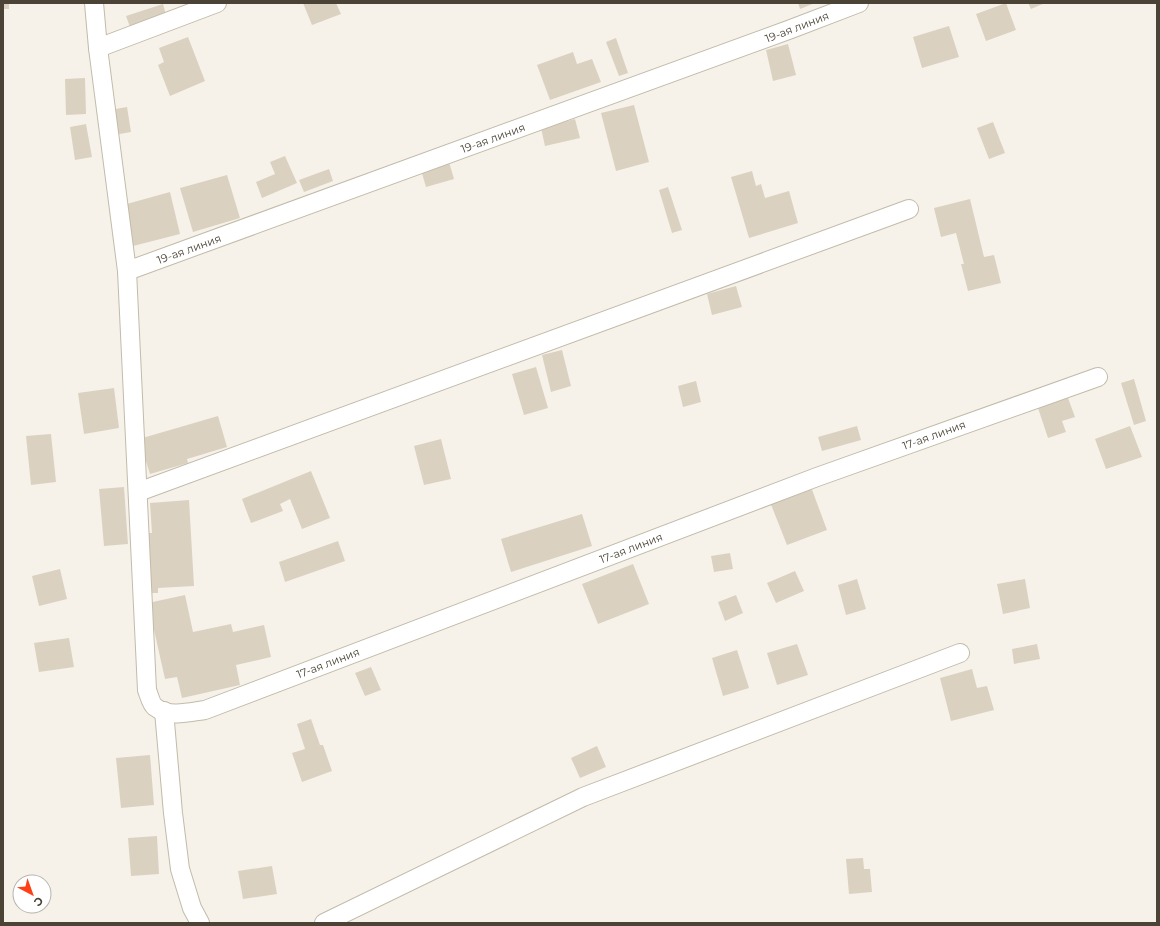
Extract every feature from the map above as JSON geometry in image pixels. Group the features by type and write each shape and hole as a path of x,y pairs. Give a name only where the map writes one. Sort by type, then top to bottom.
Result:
{"street":[{"path":"94,3 98,48 127,271 147,690 154,707 164,712 173,813 180,869 192,908 200,923"},
{"path":"98,48 218,3"},
{"name":"19-ая линия","path":"127,271 859,3"},
{"path":"138,492 909,209"},
{"name":"17-ая линия","path":"164,712 181,714 205,710 816,477 1098,377"},
{"path":"324,923 583,797 960,653"}],"building":[{"path":"3,3 9,3 9,9 3,9"},
{"path":"303,3 336,3 341,14 312,25"},
{"path":"798,3 815,3 800,9"},
{"path":"1006,3 1016,30 986,41 976,14"},
{"path":"1028,3 1045,3 1031,9"},
{"path":"163,4 166,15 130,27 126,16"},
{"path":"949,26 959,57 922,68 913,37"},
{"path":"188,37 205,81 170,96 158,65 164,62 159,48"},
{"path":"616,38 628,73 619,76 606,42"},
{"path":"788,44 796,75 773,81 766,50"},
{"path":"573,52 577,64 592,59 601,82 550,100 537,65"},
{"path":"85,78 86,114 66,115 65,79"},
{"path":"634,105 649,162 616,171 601,113"},
{"path":"127,107 131,132 114,135 110,110"},
{"path":"575,119 580,138 545,146 541,128"},
{"path":"993,122 1005,153 989,159 977,128"},
{"path":"86,124 92,157 75,160 70,127"},
{"path":"285,156 297,183 262,198 256,182 275,174 270,162"},
{"path":"449,162 454,179 426,187 421,170"},
{"path":"329,169 333,181 304,192 299,180"},
{"path":"752,171 756,186 761,184 765,198 789,191 798,223 749,238 731,177"},
{"path":"227,175 240,218 193,232 180,188"},
{"path":"668,187 682,230 672,233 659,190"},
{"path":"170,192 180,234 133,246 123,205"},
{"path":"970,199 984,257 994,255 1001,283 968,291 961,264 964,264 956,233 941,237 934,208"},
{"path":"736,286 742,307 712,315 707,294"},
{"path":"562,350 571,386 551,392 542,355"},
{"path":"536,367 548,408 524,415 512,374"},
{"path":"1134,379 1146,421 1134,425 1121,383"},
{"path":"696,381 701,402 683,407 678,386"},
{"path":"114,388 119,428 84,434 78,393"},
{"path":"1068,398 1075,417 1062,421 1066,432 1048,438 1038,408"},
{"path":"218,416 227,447 187,459 188,463 150,474 139,439"},
{"path":"857,426 861,440 822,451 818,437"},
{"path":"1130,426 1142,457 1106,469 1095,439"},
{"path":"51,434 56,482 31,485 26,436"},
{"path":"441,439 451,479 424,485 414,446"},
{"path":"311,471 330,518 302,529 290,499 280,504 283,511 251,523 242,499"},
{"path":"124,487 128,544 104,546 99,489"},
{"path":"811,487 827,530 787,545 770,502"},
{"path":"189,500 194,586 158,588 158,593 147,593 144,533 152,533 150,503"},
{"path":"582,514 592,546 511,572 501,539"},
{"path":"338,541 345,561 285,582 279,562"},
{"path":"730,553 733,569 714,572 711,556"},
{"path":"633,564 649,604 598,624 582,584"},
{"path":"60,569 67,599 39,606 32,576"},
{"path":"795,571 804,591 776,603 767,583"},
{"path":"857,579 866,609 846,615 838,585"},
{"path":"1025,579 1030,608 1003,614 997,584"},
{"path":"185,595 193,632 231,624 233,632 264,625 271,657 236,665 240,685 182,698 177,677 165,679 148,603"},
{"path":"736,595 743,613 725,621 718,602"},
{"path":"69,638 74,667 39,672 34,643"},
{"path":"797,644 808,675 777,685 767,653"},
{"path":"1037,644 1040,659 1014,664 1012,649"},
{"path":"737,650 749,688 723,696 712,658"},
{"path":"371,667 381,690 365,696 355,673"},
{"path":"972,669 977,688 987,686 994,710 951,721 940,678"},
{"path":"311,719 320,745 323,745 332,771 302,782 292,753 305,749 297,724"},
{"path":"597,746 606,767 580,778 571,758"},
{"path":"150,755 154,805 121,808 116,758"},
{"path":"157,836 159,874 131,876 128,838"},
{"path":"863,858 864,869 870,869 872,892 849,894 846,859"},
{"path":"272,866 277,894 243,899 238,871"}]}
